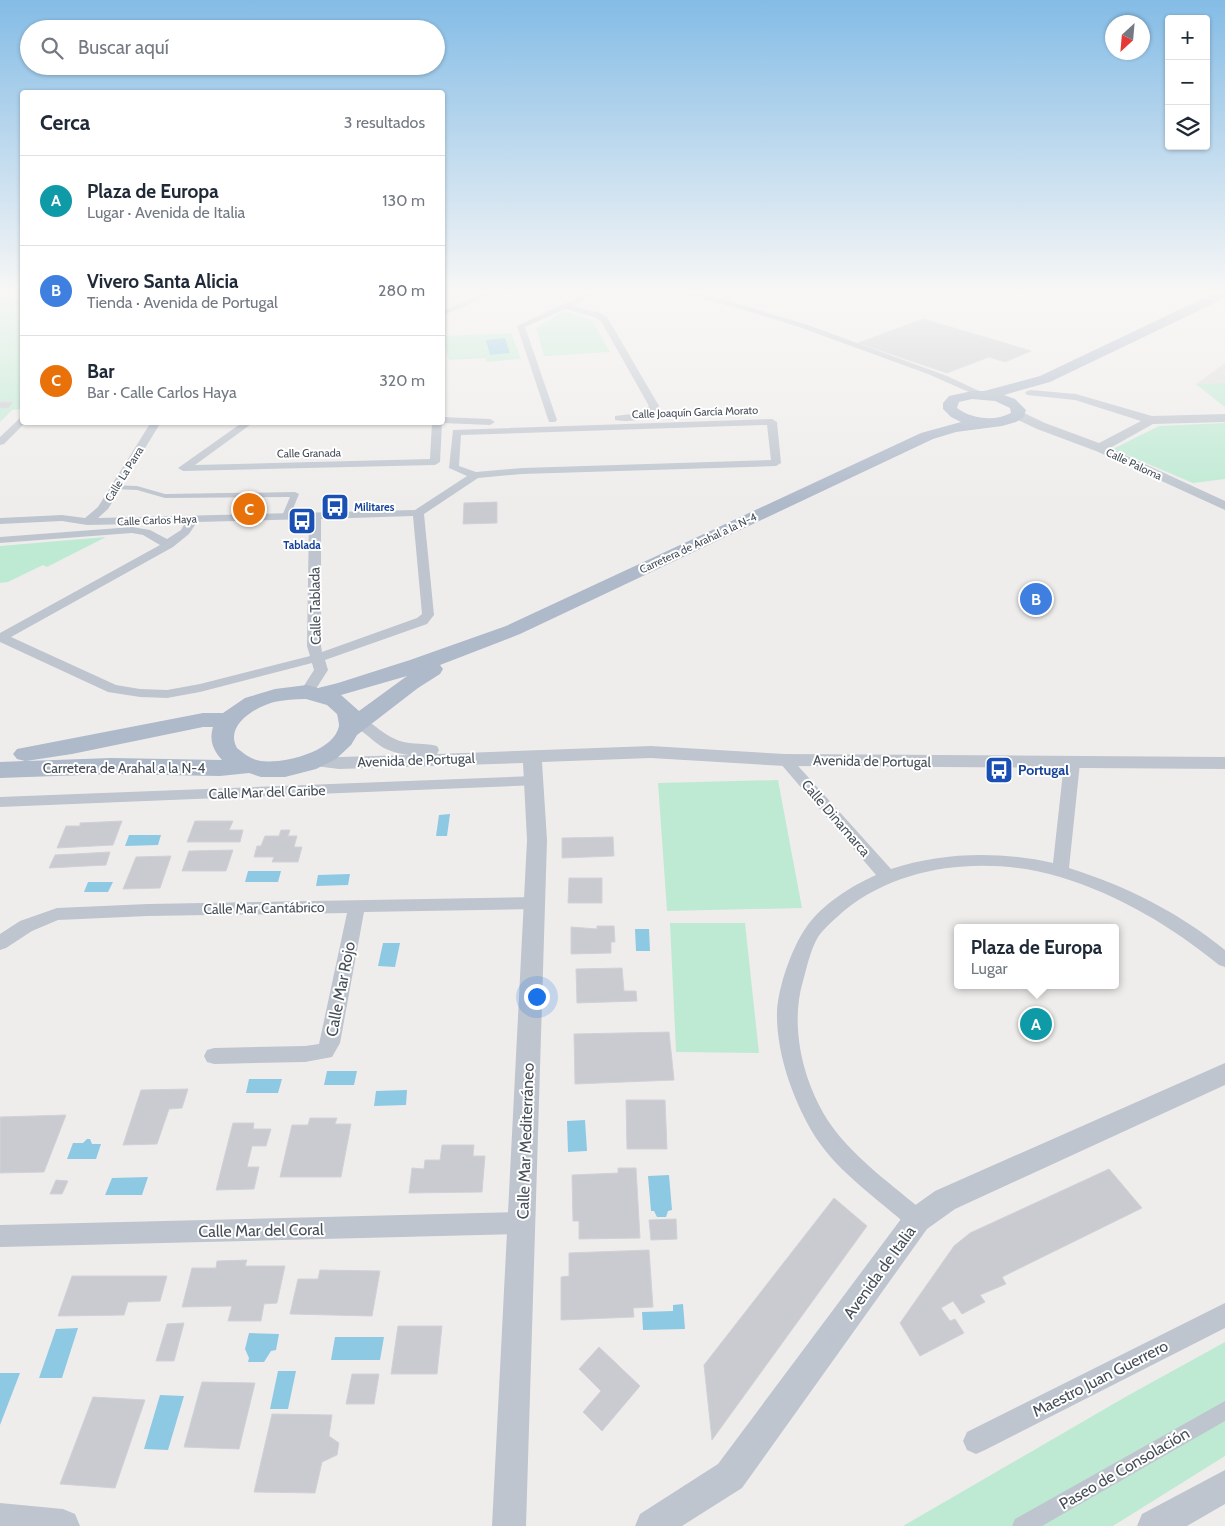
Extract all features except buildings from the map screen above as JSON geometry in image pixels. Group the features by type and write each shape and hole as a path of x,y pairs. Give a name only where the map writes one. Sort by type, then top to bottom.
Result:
{"main road":[{"path":"1045,379 1031,393 1021,399 1013,414 988,422 968,419 952,404 966,396 985,395 1045,379 1082,361"},
{"path":"985,395 1004,399 1013,414"},
{"name":"Carretera de Arahal a la N-4","path":"927,436 952,404"},
{"name":"Carretera de Arahal a la N-4","path":"314,693 367,682 468,648 513,630 927,436 963,426 988,422"},
{"name":"Carretera de Arahal a la N-4","path":"353,722 410,683 468,648"},
{"path":"285,693 314,693 341,704 353,722 339,746 328,754 314,761 281,769 264,769 248,766 235,760 226,752 222,742 223,731 230,720 244,708 263,698 285,693"},
{"name":"Carretera de Arahal a la N-4","path":"0,758 72,747 203,720 230,720"},
{"name":"Carretera de Arahal a la N-4","path":"0,770 101,766 220,768 248,766"}],"street":[{"path":"533,361 552,420"},
{"path":"445,420 483,422 646,415 654,406 628,361"},
{"path":"898,361 985,395"},
{"path":"1066,369 1061,383 1063,389 1076,397"},
{"path":"942,377 956,393 952,404"},
{"path":"1031,393 1076,397 1151,420 1225,418"},
{"name":"Calle Paloma","path":"1013,414 1100,448 1225,506"},
{"path":"1100,448 1151,420"},
{"name":"Calle Joaquín García Morato","path":"772,422 776,463 475,474 454,468 456,432 772,422"},
{"path":"0,442 20,423"},
{"name":"Calle La Parra","path":"87,522 102,509 154,425"},
{"name":"Calle Granada","path":"246,425 183,468 435,462 437,425"},
{"path":"0,638 113,689 140,693 181,692 318,658 422,621 428,615 418,513 475,474"},
{"path":"116,488 137,488 164,496 295,494 286,516"},
{"name":"Calle Carlos Haya","path":"0,521 62,518 87,522 418,513"},
{"name":"Calle Tablada","path":"314,693 320,670 314,646 315,515"},
{"path":"0,638 168,545 185,532 193,519"},
{"path":"0,540 132,530 146,532 168,545"},
{"name":"Avenida de Portugal","path":"353,722 392,745 417,750 525,755"},
{"name":"Avenida de Portugal","path":"314,761 459,759 525,755 651,752 785,760 1225,763"},
{"name":"Calle Mar Mediterráneo","path":"509,1526 535,903 536,840 533,781 525,755"},
{"name":"Calle Dinamarca","path":"785,760 887,876"},
{"path":"1060,871 1072,763"},
{"name":"Calle Mar del Caribe","path":"0,802 533,781"},
{"path":"917,1220 848,1160 824,1132 798,1075 791,1050 787,1018 788,999 796,969 813,932 839,906 887,876 939,863 967,861 1036,866 1060,871 1106,888 1148,907 1182,926 1225,960"},
{"name":"Calle Mar Cantábrico","path":"0,943 26,926 56,914 148,910 535,903"},
{"name":"Calle Mar Rojo","path":"214,1056 305,1054 325,1051 330,1043 357,906"},
{"name":"Avenida de Italia","path":"652,1526 730,1476 917,1220 945,1200 1225,1074"},
{"name":"Calle Mar del Coral","path":"0,1236 522,1223"},
{"name":"Maestro Juan Guerrero","path":"976,1441 1225,1315"},
{"name":"Paseo de Consolación","path":"1022,1526 1225,1410"},
{"path":"1154,1526 1225,1486"},
{"path":"0,1520 63,1526"}],"shaded area":[{"path":"1225,363 1225,407 1196,384"}],"green space":[{"path":"0,361 20,361 20,409 12,410 0,422"},
{"path":"1225,383 1225,407 1196,384"},
{"path":"1225,423 1225,479 1193,483 1113,449 1159,426"},
{"path":"106,537 47,567 43,565 8,582 0,583 0,546"},
{"path":"778,780 802,908 667,911 658,783"},
{"path":"670,923 745,923 759,1053 676,1052"},
{"path":"1225,1342 1225,1456 1113,1526 903,1526 1127,1396"}],"water":[{"path":"450,814 447,836 436,836 439,815"},
{"path":"129,835 161,835 158,845 125,846"},
{"path":"248,871 281,871 278,882 245,882"},
{"path":"350,874 348,885 316,886 318,875"},
{"path":"88,882 113,882 108,892 84,892"},
{"path":"635,929 649,929 650,951 636,951"},
{"path":"383,943 400,943 395,967 378,966"},
{"path":"327,1071 357,1071 354,1085 324,1085"},
{"path":"249,1079 282,1079 278,1093 246,1093"},
{"path":"407,1090 406,1105 374,1106 376,1091"},
{"path":"585,1120 587,1151 568,1152 567,1121"},
{"path":"90,1139 92,1144 101,1144 96,1159 67,1159 73,1143 83,1143"},
{"path":"669,1175 672,1210 668,1211 666,1217 657,1217 654,1211 651,1211 648,1176"},
{"path":"148,1177 142,1195 105,1195 112,1178"},
{"path":"683,1304 685,1329 643,1330 642,1312 673,1311 673,1305"},
{"path":"78,1328 62,1378 39,1378 56,1329"},
{"path":"249,1333 279,1334 276,1350 271,1351 264,1362 248,1362 249,1358 245,1349"},
{"path":"335,1337 384,1337 380,1360 331,1360"},
{"path":"278,1371 296,1371 288,1409 270,1409"},
{"path":"0,1373 20,1373 0,1425"},
{"path":"160,1395 184,1396 168,1450 144,1449"}],"place":[{"name":"Militares","path":"335,507"},
{"name":"Bar","path":"249,509"},
{"name":"Tablada","path":"302,521"},
{"name":"Vivero Santa Alicia","path":"1036,599"},
{"name":"Portugal","path":"999,770"},
{"name":"Plaza de Europa","path":"1036,1024"}]}
